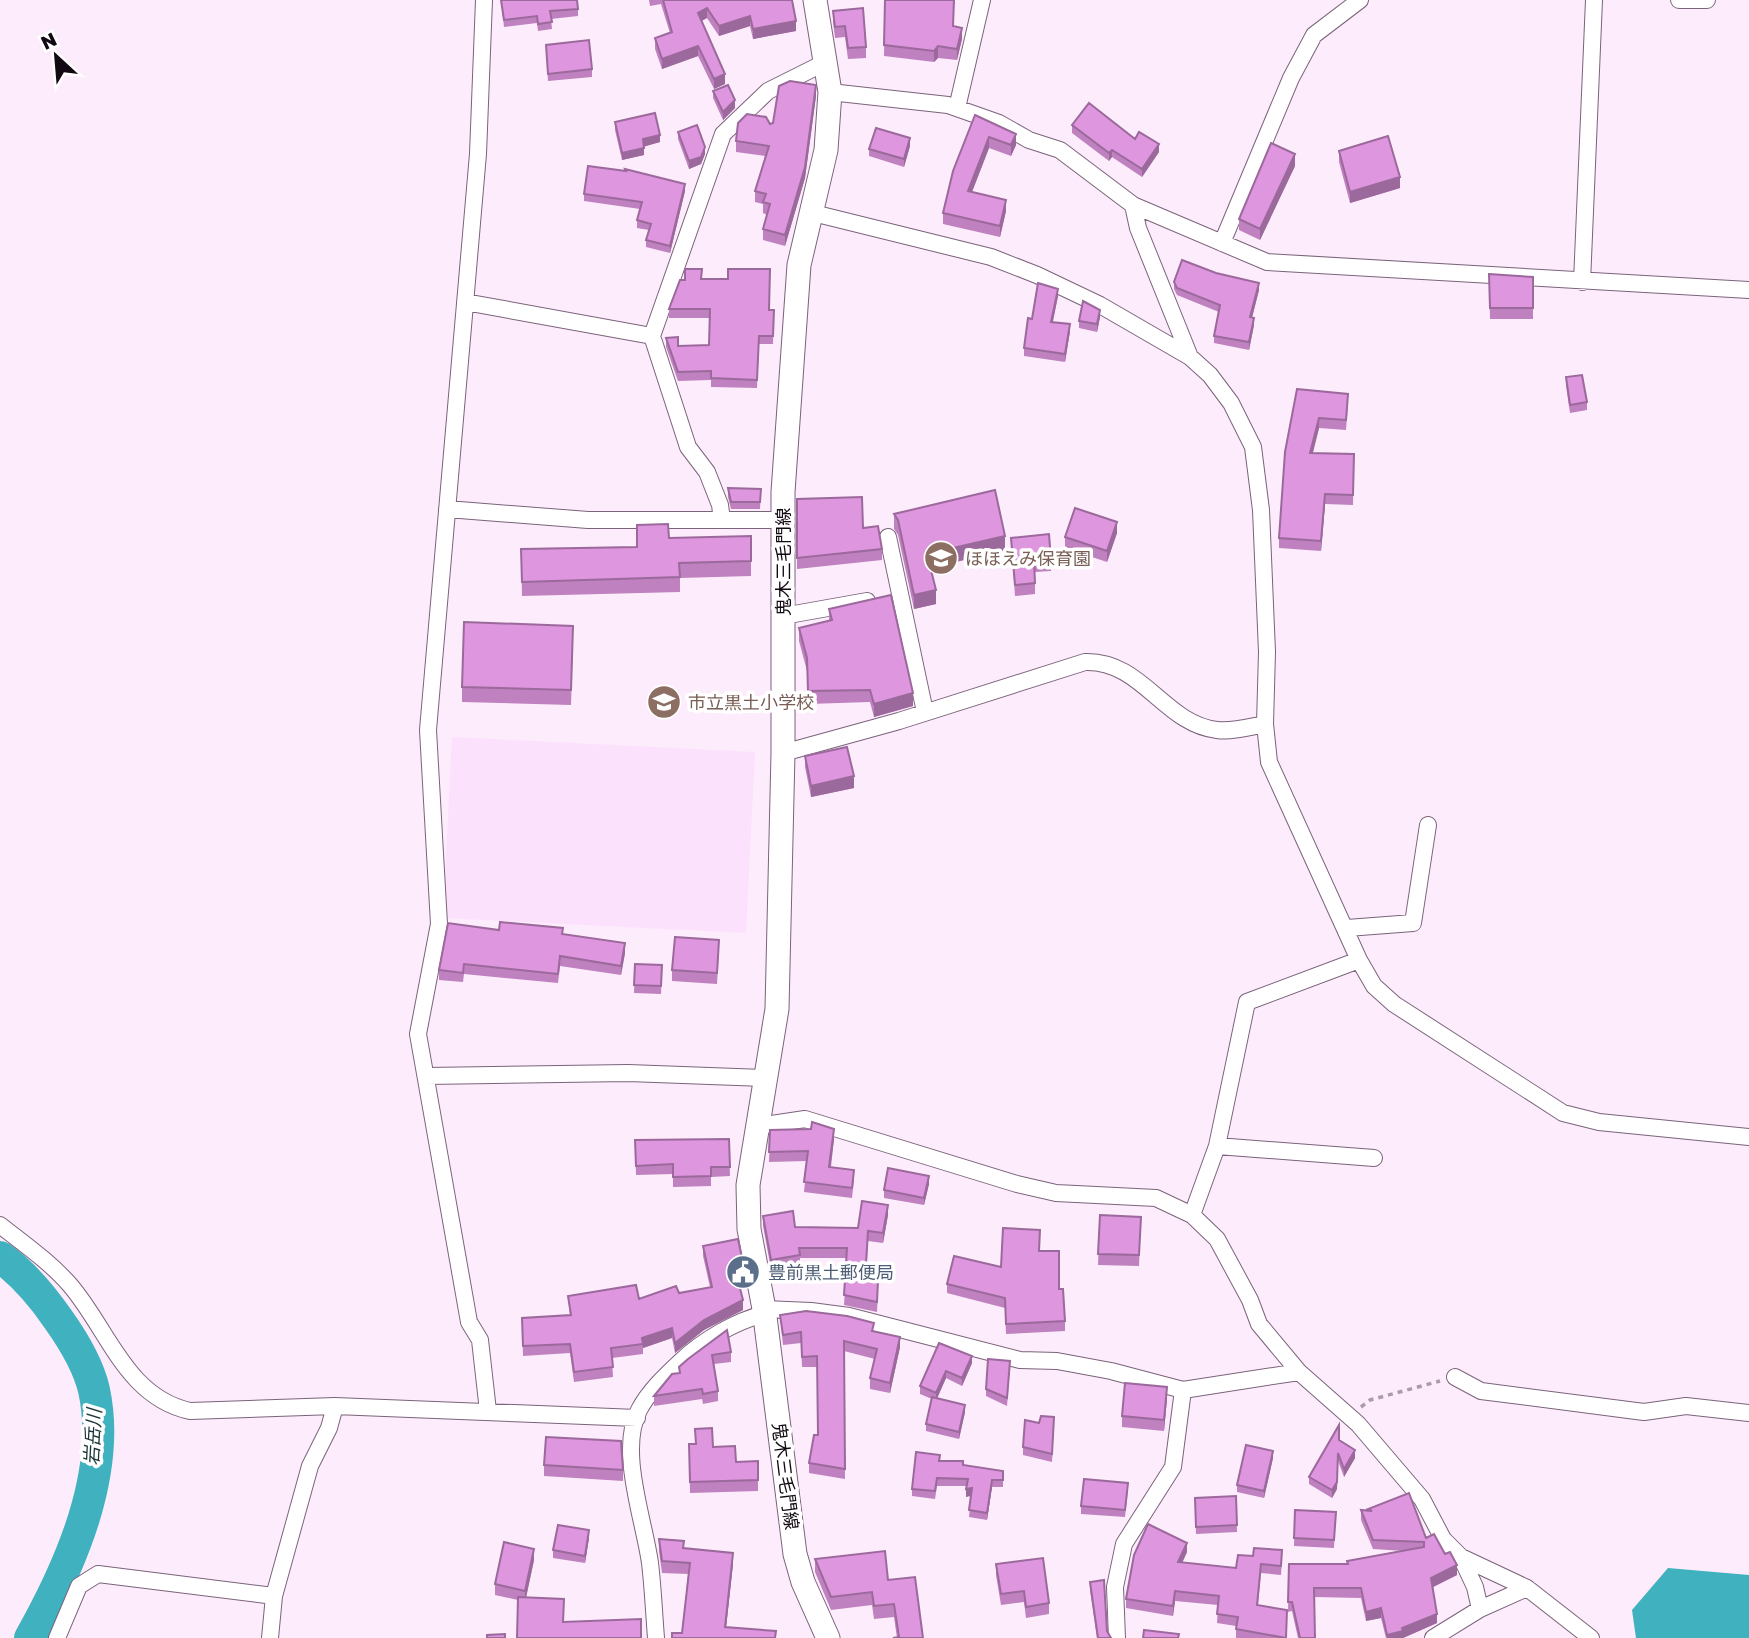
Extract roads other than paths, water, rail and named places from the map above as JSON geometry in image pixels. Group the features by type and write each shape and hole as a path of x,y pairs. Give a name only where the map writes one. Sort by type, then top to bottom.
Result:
{"main road":[{"name":"鬼木三毛門線","path":"815,0 830,92 826,150 799,265 783,520 783,753 778,995 748,1185 749,1230 764,1312 795,1555 803,1583 828,1638"}],"street":[{"path":"484,0 478,154 428,730 439,923 418,1034 469,1322 480,1340 488,1411"},
{"path":"957,108 982,0"},
{"path":"1222,243 1291,78 1314,35 1360,0"},
{"path":"1582,282 1594,0"},
{"path":"1679,0 1707,0"},
{"path":"722,520 720,505 707,472 688,447 652,336 723,134 768,91 824,64"},
{"path":"830,92 876,95 957,108 999,123 1029,140 1060,150 1133,205 1266,262 1749,290"},
{"path":"1133,205 1138,228 1190,357"},
{"path":"810,212 991,257 1037,275 1100,305 1190,357 1210,375 1231,402 1253,447 1261,510 1265,587 1265,724 1269,762 1359,960 1374,986 1394,1004 1563,1113 1599,1122 1749,1137"},
{"path":"465,302 652,336"},
{"path":"447,509 588,520 783,520"},
{"path":"888,537 925,712"},
{"path":"783,616 901,596"},
{"path":"783,753 925,712 1076,663 1096,662 1140,680 1174,711 1204,727 1230,731 1265,724"},
{"path":"1346,928 1413,923 1429,825"},
{"path":"1192,1214 1217,1146 1247,1002 1359,960"},
{"path":"426,1076 628,1073 767,1078"},
{"path":"758,1126 805,1119 1017,1184 1056,1193 1156,1198 1192,1214 1217,1240 1250,1300 1259,1324 1299,1371 1352,1418 1422,1499 1443,1539 1461,1557 1527,1588 1591,1638"},
{"path":"1217,1146 1374,1158"},
{"path":"0,1225 71,1286 112,1350 146,1389 169,1406 190,1411 335,1406 637,1418"},
{"path":"656,1638 650,1565 631,1457 637,1418 656,1386 687,1356 731,1326 764,1312 849,1316 1020,1360 1057,1361 1111,1371 1183,1390 1299,1371"},
{"path":"1455,1377 1481,1391 1630,1410 1686,1406 1749,1413"},
{"path":"1117,1638 1115,1587 1124,1544 1173,1467 1183,1390"},
{"path":"270,1638 274,1595 310,1466 329,1428 335,1406"},
{"path":"1461,1557 1475,1587 1480,1609"},
{"path":"57,1638 79,1586 98,1574 274,1595"},
{"path":"1433,1638 1480,1609 1527,1588"}],"water":[{"path":"1668,1568 1749,1575 1749,1638 1636,1638 1632,1610"}],"waterway":[{"name":"岩岳川","path":"0,1257 39,1293 74,1344 91,1380 98,1422 97,1454 84,1518 73,1550 30,1638"}],"place":[{"name":"ほほえみ保育園","path":"941,558"},
{"name":"市立黒土小学校","path":"664,702"},
{"name":"豊前黒土郵便局","path":"743,1272"}]}
